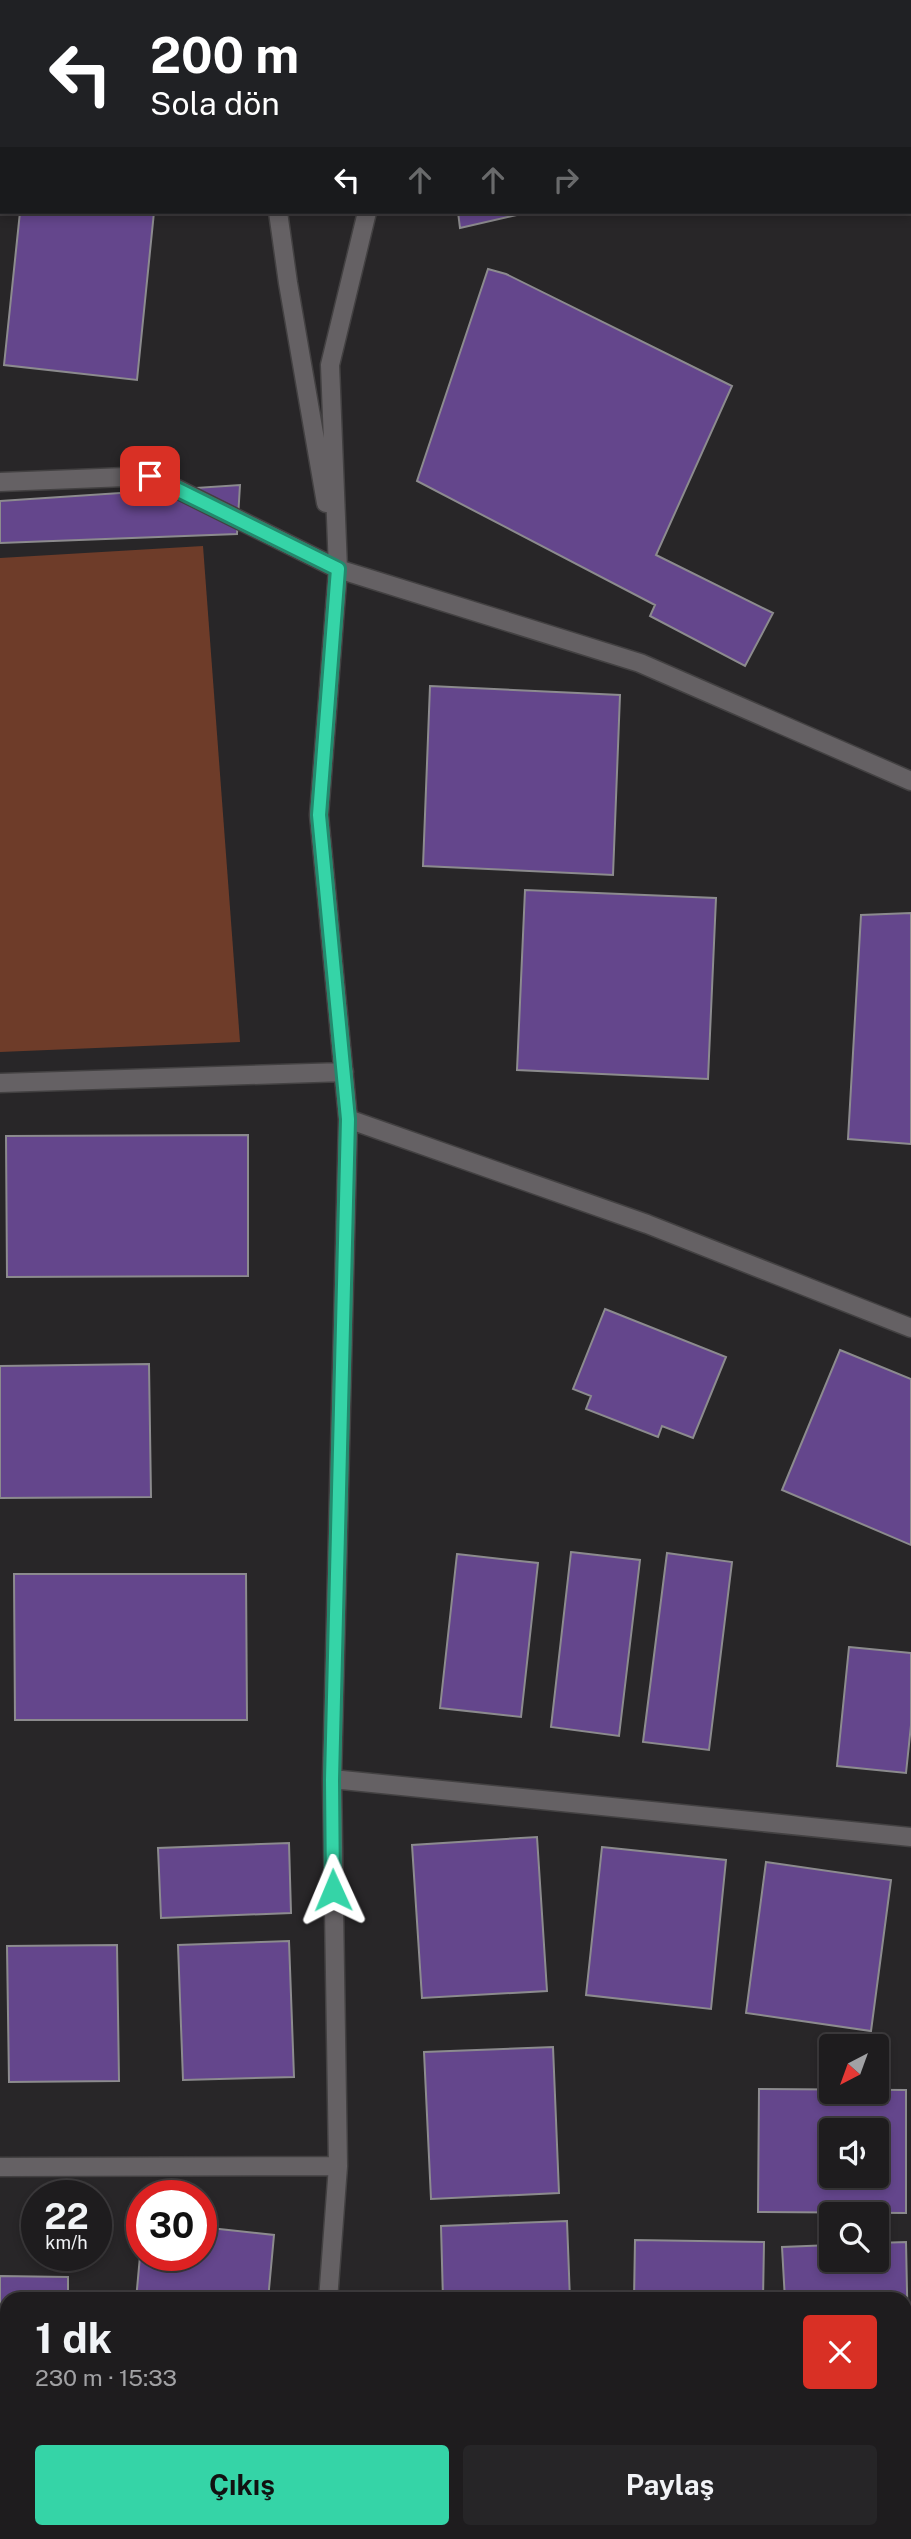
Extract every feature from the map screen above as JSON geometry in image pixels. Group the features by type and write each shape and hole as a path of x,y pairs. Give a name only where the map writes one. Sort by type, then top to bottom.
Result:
{"street":[{"path":"278,214 338,569"},
{"path":"328,2292 338,2165 332,1780 348,1119 319,815 338,569 330,365 367,214"},
{"path":"0,482 150,476 338,569 640,663 911,781"},
{"path":"0,1083 344,1072"},
{"path":"348,1119 647,1224 911,1328"},
{"path":"332,1780 911,1837"},
{"path":"0,2167 338,2165"}],"shaded area":[{"path":"203,546 240,1042 0,1052 0,558"}],"building":[{"path":"20,214 154,214 137,380 4,365"},
{"path":"458,214 521,214 460,228"},
{"path":"488,269 506,274 732,386 656,555 773,613 745,666 650,616 655,605 417,481"},
{"path":"240,485 237,534 0,543 0,501"},
{"path":"430,686 620,695 613,875 423,866"},
{"path":"525,890 716,898 708,1079 517,1070"},
{"path":"911,913 911,1144 848,1139 861,915"},
{"path":"248,1135 248,1276 7,1277 6,1136"},
{"path":"605,1309 726,1357 693,1438 662,1426 658,1437 586,1409 591,1396 573,1389"},
{"path":"840,1350 911,1379 911,1545 782,1490"},
{"path":"149,1364 151,1497 0,1498 0,1366"},
{"path":"571,1552 640,1560 619,1736 551,1727"},
{"path":"667,1553 732,1562 709,1750 643,1742"},
{"path":"457,1554 538,1563 521,1717 440,1708"},
{"path":"14,1574 246,1574 247,1720 15,1720"},
{"path":"849,1647 911,1653 911,1725 906,1773 837,1766"},
{"path":"537,1837 547,1991 422,1998 412,1845"},
{"path":"289,1843 291,1913 161,1918 158,1848"},
{"path":"602,1847 726,1860 711,2009 586,1995"},
{"path":"766,1862 891,1880 871,2031 746,2013"},
{"path":"289,1941 294,2077 183,2080 178,1945"},
{"path":"117,1945 119,2081 9,2082 7,1946"},
{"path":"553,2047 559,2193 431,2199 424,2052"},
{"path":"759,2089 819,2089 819,2104 889,2104 889,2090 906,2090 906,2213 889,2213 889,2202 819,2202 819,2212 758,2212"},
{"path":"567,2221 570,2292 443,2292 441,2226"},
{"path":"217,2229 274,2235 269,2292 137,2292 139,2271 217,2271"},
{"path":"635,2240 764,2242 763,2292 634,2292"},
{"path":"906,2242 907,2292 785,2292 782,2247 819,2245 819,2272 889,2272 889,2243"},
{"path":"0,2276 68,2277 68,2292 0,2292"}],"route":[{"path":"150,476 338,569 319,815 348,1119 332,1780 333,1890"}]}
